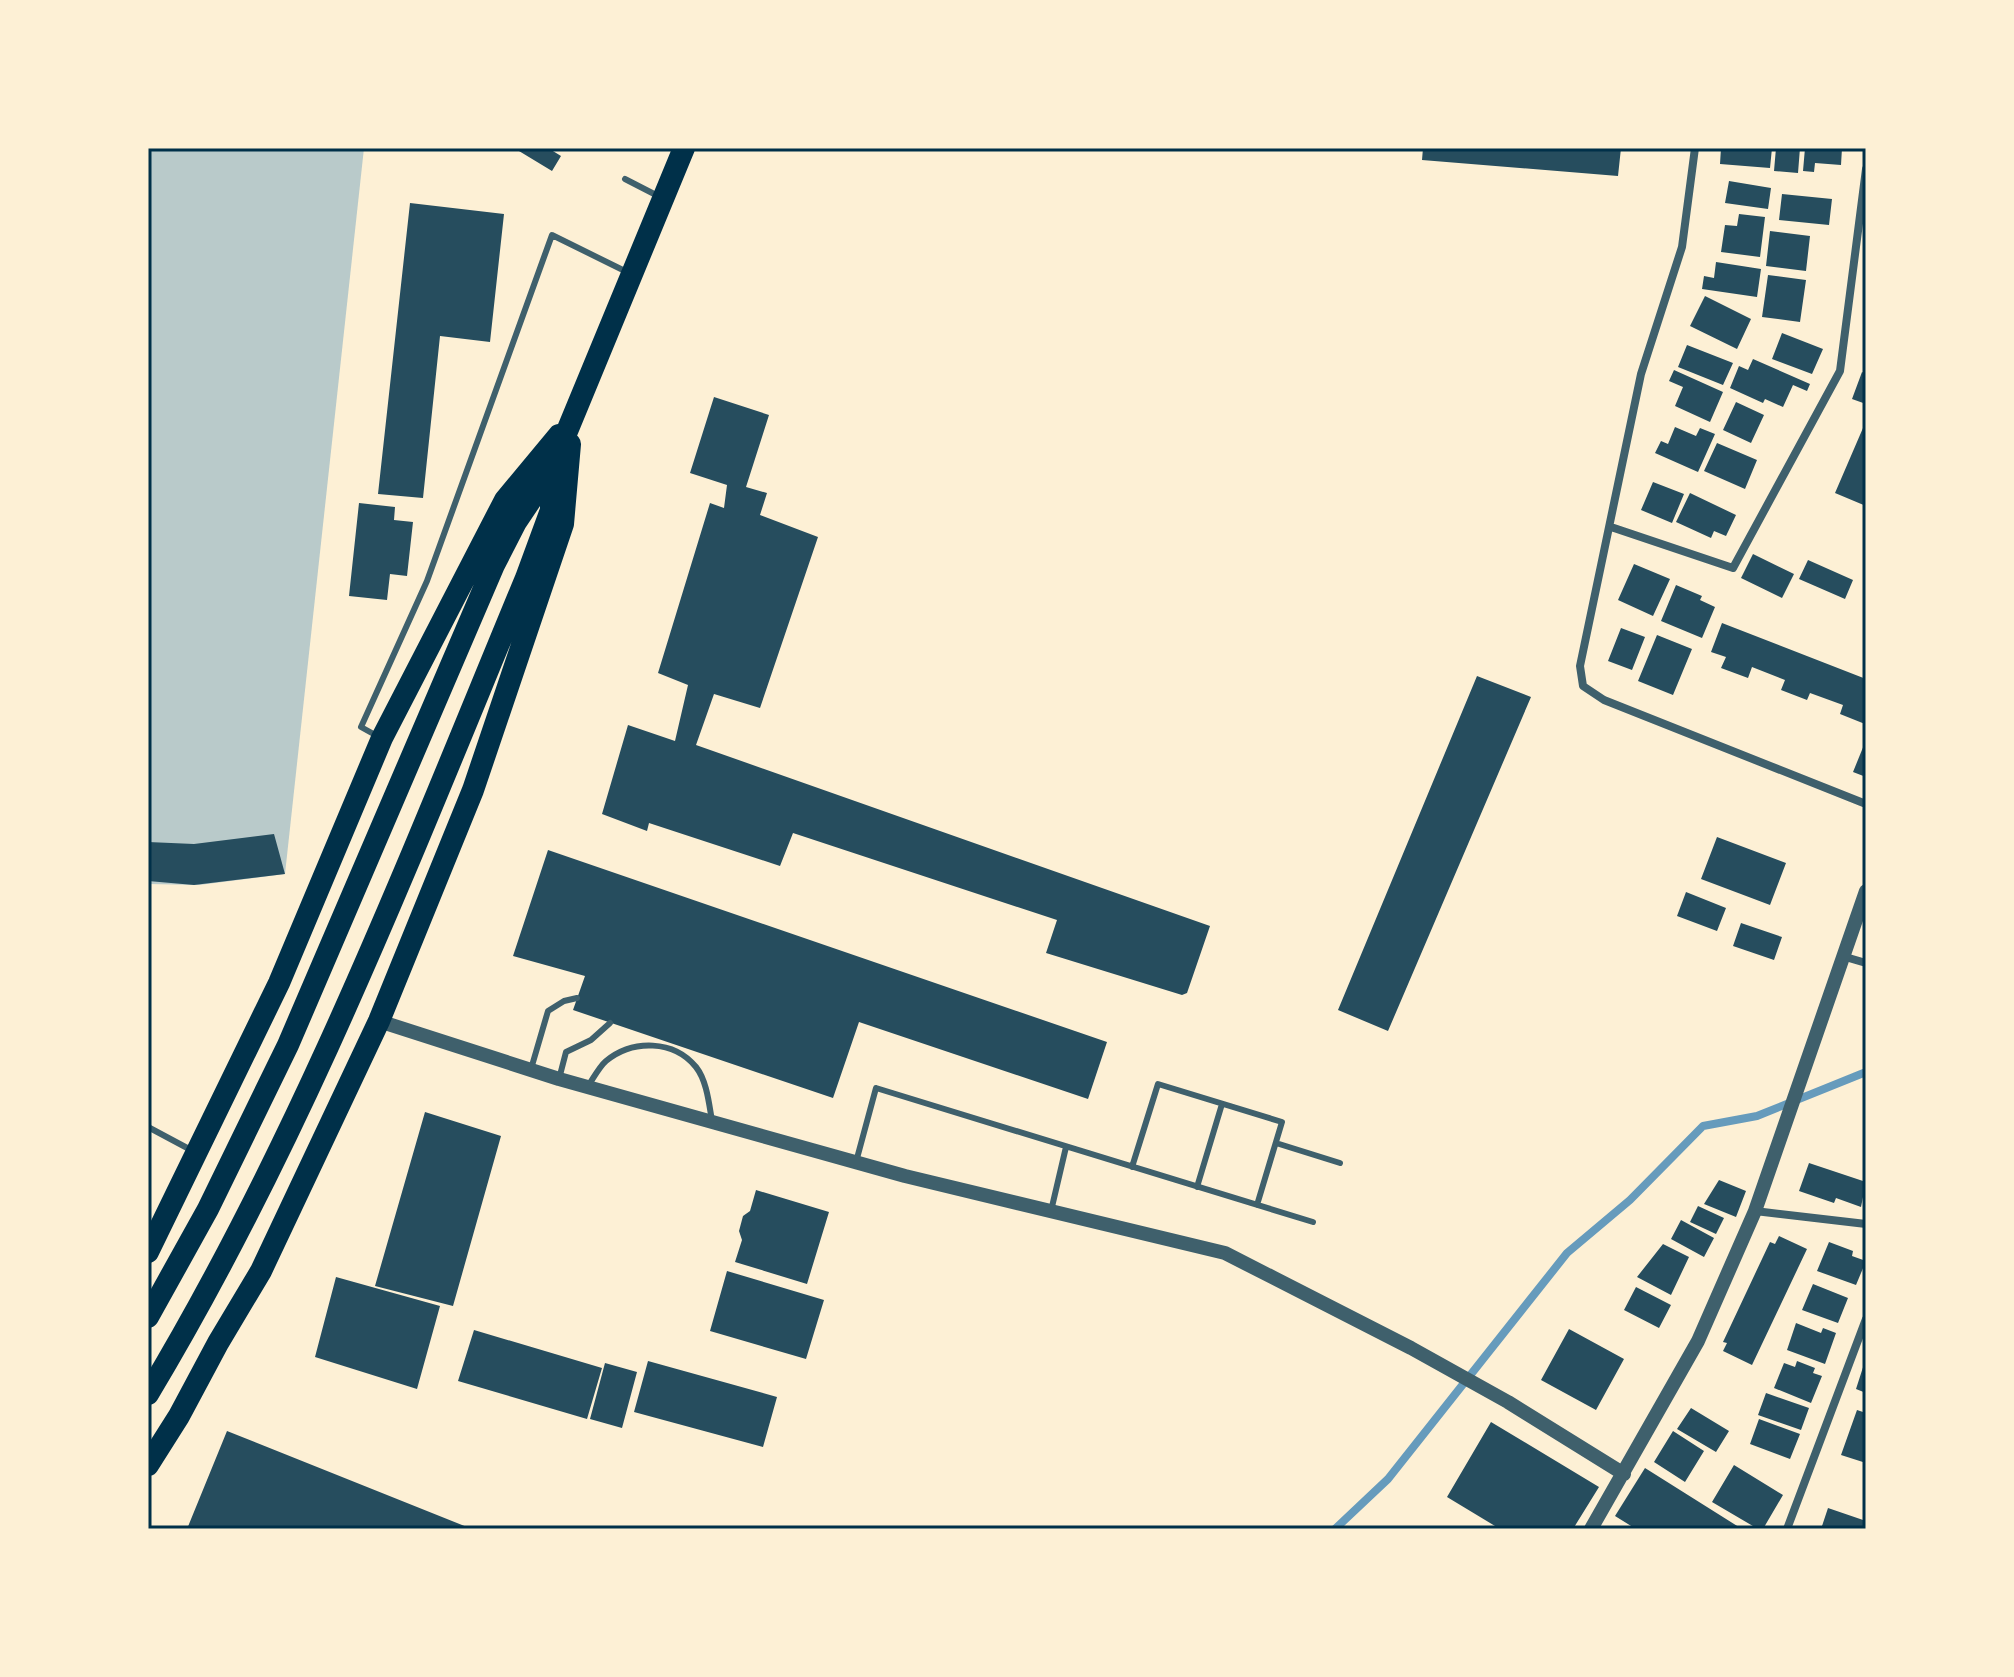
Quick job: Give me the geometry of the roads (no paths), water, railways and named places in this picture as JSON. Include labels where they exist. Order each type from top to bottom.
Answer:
[{"type":"highway","points":[[148,1317],[208,1209],[288,1045],[494,565],[516,522],[551,470],[684,148]]},
{"type":"highway","points":[[148,1252],[279,983],[382,738],[505,500],[572,419]]},
{"type":"highway","points":[[148,1465],[261,1271],[379,1021],[473,790],[563,524],[572,419]]},
{"type":"highway","points":[[148,1394],[230,1250],[281,1149],[358,982],[526,578],[551,510],[551,470]]},
{"type":"street","points":[[1695,148],[1682,247],[1641,374],[1580,666],[1583,686],[1604,700],[1866,804]]},
{"type":"street","points":[[1611,527],[1733,568],[1840,371],[1866,169]]},
{"type":"street","points":[[1591,1529],[1698,1341],[1755,1211],[1866,891]]},
{"type":"street","points":[[1842,956],[1866,963]]},
{"type":"street","points":[[379,1021],[559,1079],[856,1162],[1225,1253],[1411,1348],[1508,1402],[1624,1474]]},
{"type":"street","points":[[1755,1211],[1866,1224]]},
{"type":"street","points":[[1787,1529],[1866,1319]]},
{"type":"lane","points":[[625,179],[664,199]]},
{"type":"lane","points":[[382,738],[361,727],[427,581],[552,235],[633,275]]},
{"type":"lane","points":[[531,1069],[548,1011],[564,1001],[577,998]]},
{"type":"lane","points":[[559,1079],[566,1052],[591,1040],[610,1023]]},
{"type":"lane","points":[[588,1086],[605,1061],[626,1051],[654,1044],[676,1051],[697,1068],[706,1087],[712,1121]]},
{"type":"lane","points":[[1132,1167],[1158,1084],[1282,1122],[1257,1205]]},
{"type":"lane","points":[[856,1162],[876,1088],[1313,1222]]},
{"type":"lane","points":[[1197,1187],[1222,1104]]},
{"type":"lane","points":[[148,1127],[198,1154]]},
{"type":"lane","points":[[1276,1143],[1340,1163]]},
{"type":"lane","points":[[1051,1211],[1066,1147]]},
{"type":"waterway","points":[[1335,1529],[1388,1479],[1567,1253],[1630,1200],[1703,1126],[1757,1116],[1866,1072]]}]
